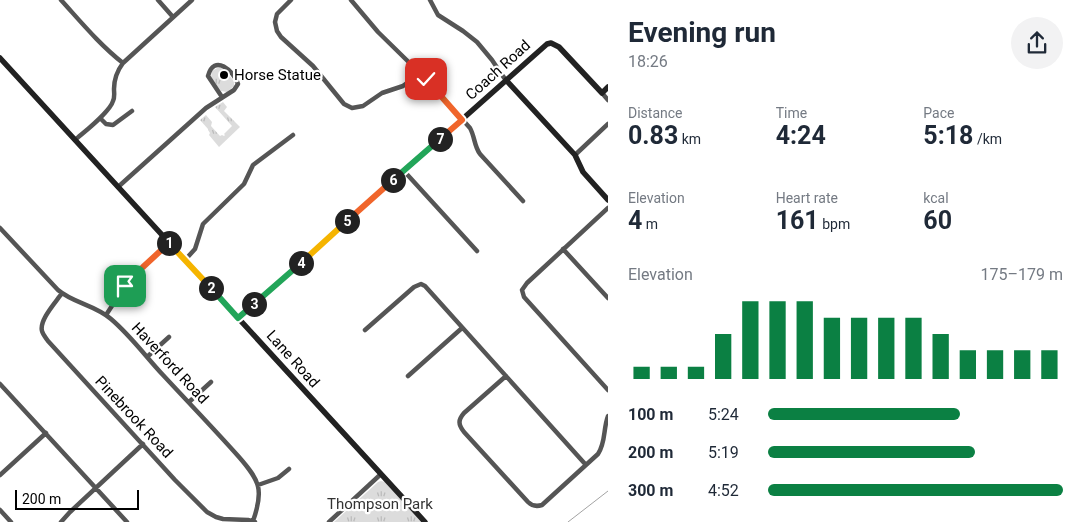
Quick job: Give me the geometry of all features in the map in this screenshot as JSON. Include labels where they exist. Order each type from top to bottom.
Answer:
[{"type":"street","points":[[61,0],[96,39],[123,63]]},
{"type":"street","points":[[158,0],[173,17]]},
{"type":"street","points":[[75,140],[100,118],[112,104],[117,73],[123,63],[192,0]]},
{"type":"street","points":[[291,0],[277,14],[275,22],[277,31],[281,37],[313,66],[344,104],[352,108],[360,107],[382,93],[403,86],[420,74]]},
{"type":"street","points":[[351,0],[378,32],[462,120],[473,133],[476,147],[480,154],[523,201]]},
{"type":"street","points":[[430,0],[438,15],[463,30],[477,42],[506,80],[575,155],[583,172],[608,200]]},
{"type":"street","name":"Coach Road","points":[[238,318],[543,46],[552,43],[559,47],[602,93]]},
{"type":"street","name":"Lane Road","points":[[0,58],[425,522]]},
{"type":"street","points":[[118,187],[206,108],[234,90],[238,84],[236,78],[225,66],[219,64],[211,70],[208,76],[222,97]]},
{"type":"street","points":[[608,87],[602,93],[608,100]]},
{"type":"street","points":[[100,118],[106,124],[113,125],[132,111]]},
{"type":"street","points":[[575,155],[608,124]]},
{"type":"street","points":[[185,260],[195,250],[202,224],[244,184],[253,165],[294,135]]},
{"type":"street","points":[[404,171],[477,251]]},
{"type":"street","points":[[608,208],[527,283],[522,290],[524,298],[608,390]]},
{"type":"street","name":"Haverford Road","points":[[0,228],[51,284],[62,293],[106,315],[119,326],[250,469],[258,485]]},
{"type":"street","points":[[106,315],[129,281],[169,242]]},
{"type":"street","points":[[563,249],[608,298]]},
{"type":"street","points":[[365,330],[414,287],[421,284],[425,286],[586,465]]},
{"type":"street","name":"Pinebrook Road","points":[[62,293],[43,322],[41,329],[44,336],[207,512],[216,517],[254,522]]},
{"type":"street","points":[[408,376],[462,328]]},
{"type":"street","points":[[147,357],[169,337]]},
{"type":"street","points":[[506,376],[464,413],[459,422],[464,432],[532,506],[538,507],[545,503],[598,454],[602,448],[604,428],[608,416]]},
{"type":"street","points":[[189,402],[211,382]]},
{"type":"street","points":[[0,384],[127,522]]},
{"type":"street","points":[[0,475],[46,433]]},
{"type":"street","points":[[61,522],[143,444]]},
{"type":"street","points":[[254,522],[259,504],[258,485],[278,478],[289,469]]},
{"type":"street","points":[[329,522],[381,474]]},
{"type":"street","points":[[0,510],[11,522]]},
{"type":"green space","points":[[219,67],[223,68],[234,81],[234,86],[227,92],[221,91],[211,77],[212,71]]},
{"type":"green space","points":[[223,102],[227,107],[224,111],[240,127],[219,147],[200,120],[206,115],[212,122],[211,126],[220,136],[224,136],[232,126],[215,107]]},
{"type":"green space","name":"Thompson Park","points":[[378,482],[385,482],[422,522],[334,522]]},
{"type":"waterway","points":[[568,522],[608,491]]},
{"type":"place","name":"Horse Statue","points":[[224,75]]},
{"type":"route","points":[[125,286],[169,242],[238,318],[462,120],[426,79]]}]
